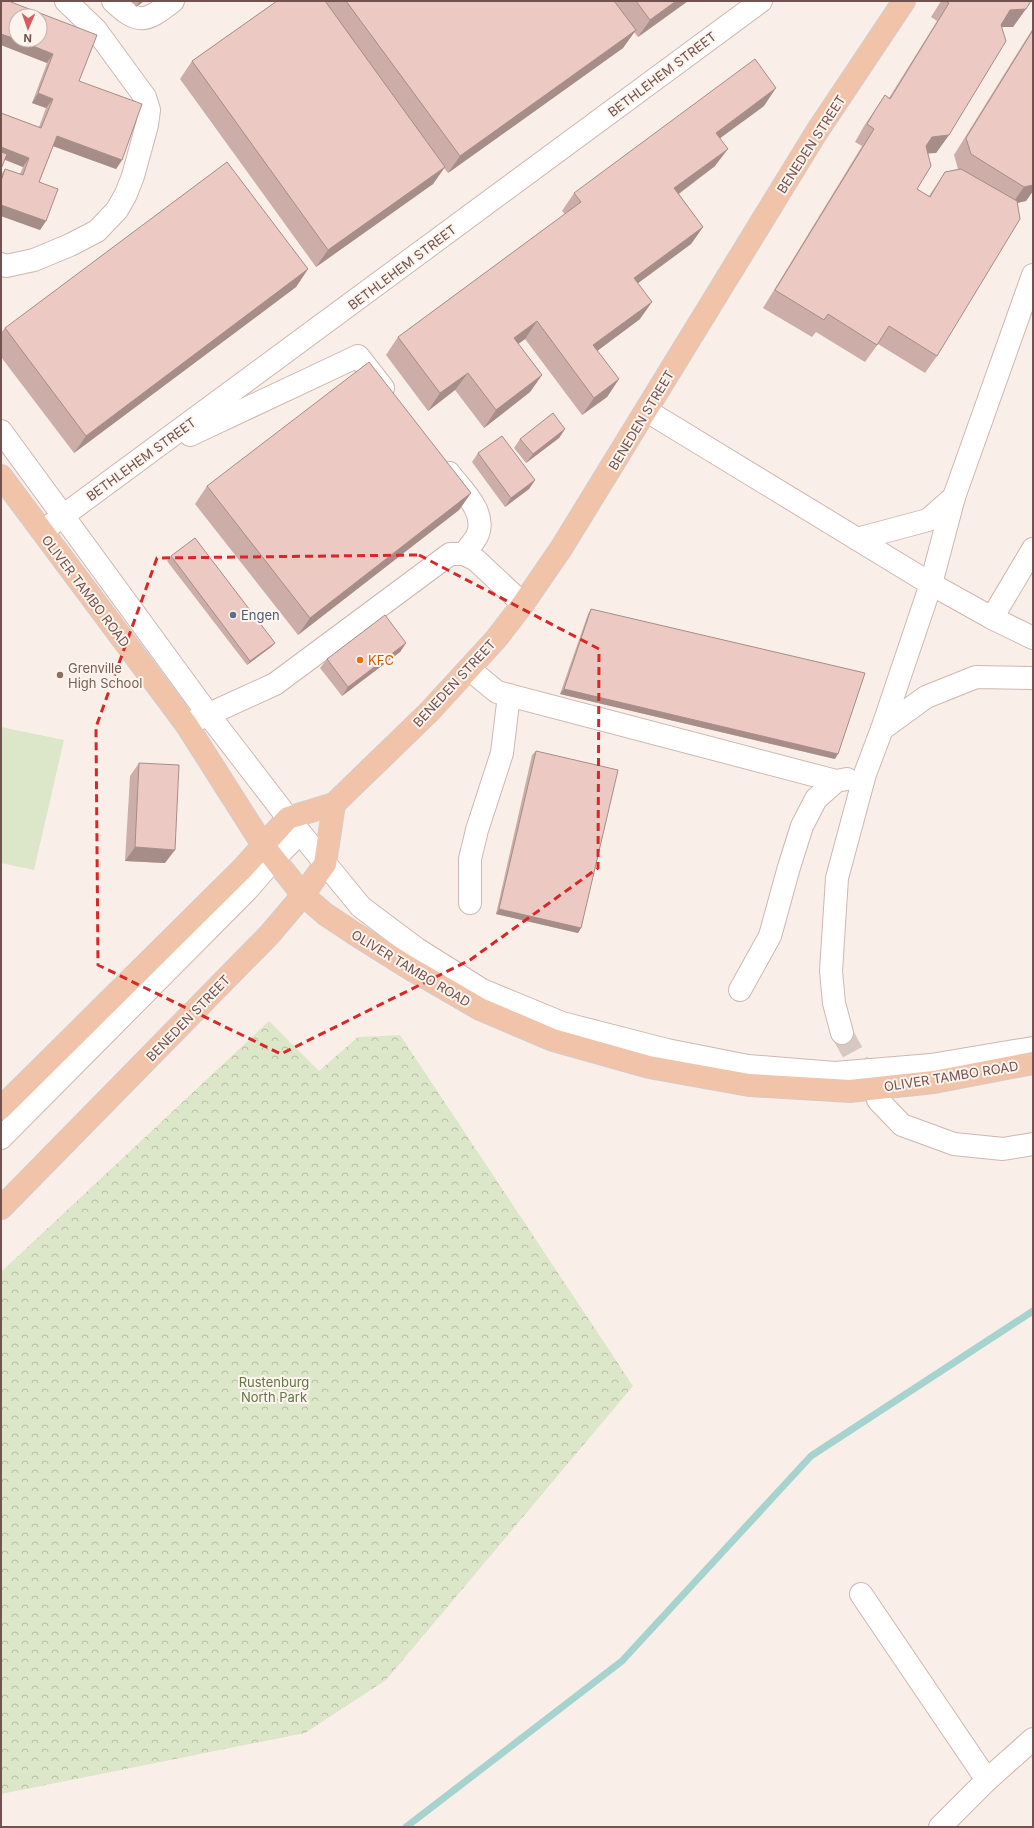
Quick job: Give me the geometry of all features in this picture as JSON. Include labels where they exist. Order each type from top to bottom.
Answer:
[{"type":"main road","name":"BENEDEN STREET","points":[[294,826],[334,804],[429,712],[496,639],[523,604],[562,547],[647,410],[690,336],[816,133],[904,1]]},
{"type":"main road","name":"OLIVER TAMBO ROAD","points":[[1,476],[186,724],[268,852],[303,895],[325,914],[352,932],[406,966],[480,1009],[553,1040],[649,1067],[749,1085],[850,1091],[934,1082],[1033,1063]]},
{"type":"main road","name":"BENEDEN STREET","points":[[1,1208],[269,934],[303,895],[325,864],[334,804]]},
{"type":"main road","points":[[1,1108],[243,868],[268,852]]},
{"type":"street","points":[[1,264],[6,266],[34,260],[97,231],[118,210],[126,194],[133,176],[147,125],[149,110],[145,97],[96,30],[66,1]]},
{"type":"street","points":[[113,1],[133,17],[144,19],[153,15],[173,1]]},
{"type":"street","name":"BETHLEHEM STREET","points":[[42,532],[761,1]]},
{"type":"street","points":[[842,1033],[834,1003],[831,971],[837,878],[865,774],[882,729],[931,584],[954,497],[1033,275]]},
{"type":"street","points":[[146,456],[358,356],[397,406]]},
{"type":"street","points":[[647,410],[931,584],[992,618],[1033,638]]},
{"type":"street","points":[[1,431],[208,714],[294,826],[361,906],[416,949],[482,990],[562,1023],[667,1050],[748,1066],[835,1074],[931,1065],[1033,1048]]},
{"type":"street","points":[[436,457],[477,511],[480,523],[477,535],[464,554]]},
{"type":"street","points":[[857,539],[928,520],[954,497]]},
{"type":"street","points":[[992,618],[1033,550]]},
{"type":"street","points":[[186,724],[274,684],[450,554],[464,554],[476,560],[523,604]]},
{"type":"street","points":[[469,669],[497,692],[836,781],[865,774]]},
{"type":"street","points":[[882,729],[926,697],[976,677],[1033,678]]},
{"type":"street","points":[[470,903],[470,859],[477,830],[502,753],[509,695]]},
{"type":"street","points":[[740,990],[770,936],[802,826],[816,799],[836,781]]},
{"type":"street","points":[[1,1138],[248,889],[268,852],[294,826]]},
{"type":"street","points":[[878,1100],[902,1125],[954,1144],[1003,1149],[1033,1144]]},
{"type":"street","points":[[861,1594],[986,1780]]},
{"type":"street","points":[[940,1827],[986,1780],[1033,1738]]},
{"type":"highlighted area","points":[[419,555],[599,649],[598,868],[470,960],[281,1054],[98,965],[96,727],[157,558]]},
{"type":"green space","points":[[1,727],[64,740],[34,870],[1,863]]},
{"type":"green space","name":"Rustenburg North Park","points":[[269,1021],[319,1071],[358,1037],[400,1035],[633,1386],[386,1680],[305,1733],[1,1794],[1,1272]]},
{"type":"building","points":[[1,1],[11,1],[27,8],[8,8],[8,36],[1,34]]},
{"type":"building","points":[[277,1],[325,1],[445,167],[328,250],[192,61]]},
{"type":"building","points":[[346,1],[614,1],[636,30],[460,156]]},
{"type":"building","points":[[636,1],[676,1],[650,20]]},
{"type":"building","points":[[945,1],[1031,1],[1026,9],[1010,10],[1001,25],[1006,41],[949,135],[932,137],[926,146],[931,166],[917,189],[930,197],[945,172],[961,169],[1017,201],[1020,219],[937,356],[889,326],[877,345],[828,314],[824,320],[775,290],[874,129],[867,124],[885,95],[890,99],[949,3]]},
{"type":"building","points":[[48,16],[97,35],[79,81],[142,104],[122,160],[57,136],[39,182],[58,189],[46,221],[1,205],[1,181],[5,169],[23,175],[29,158],[1,147],[1,113],[41,128],[53,99],[38,93],[53,54],[38,48],[48,48]]},
{"type":"building","points":[[1033,30],[1033,185],[1024,187],[971,154],[966,138]]},
{"type":"building","points":[[755,59],[776,88],[716,133],[728,149],[674,188],[703,227],[634,278],[652,302],[593,345],[619,379],[594,398],[537,321],[514,338],[542,375],[496,410],[468,373],[440,393],[398,337],[581,202],[574,193]]},
{"type":"building","points":[[1,152],[7,154],[1,169]]},
{"type":"building","points":[[227,162],[308,269],[86,436],[5,328]]},
{"type":"building","points":[[369,362],[471,493],[310,618],[207,486]]},
{"type":"building","points":[[553,413],[565,429],[533,454],[520,439]]},
{"type":"building","points":[[502,436],[535,480],[511,498],[478,453]]},
{"type":"building","points":[[195,538],[275,643],[250,661],[171,556]]},
{"type":"building","points":[[591,609],[865,673],[838,754],[564,689]]},
{"type":"building","name":"KFC","points":[[385,615],[406,643],[348,687],[327,659]]},
{"type":"building","points":[[536,751],[618,770],[581,928],[499,909]]},
{"type":"building","points":[[139,763],[179,765],[175,850],[135,847]]},
{"type":"waterway","points":[[406,1827],[622,1661],[811,1456],[1033,1311]]},
{"type":"tunnel","points":[[842,1033],[871,1086]]},
{"type":"place","name":"Engen","points":[[233,615]]},
{"type":"place","name":"KFC","points":[[360,660]]},
{"type":"place","name":"Grenville High School","points":[[60,675]]}]
